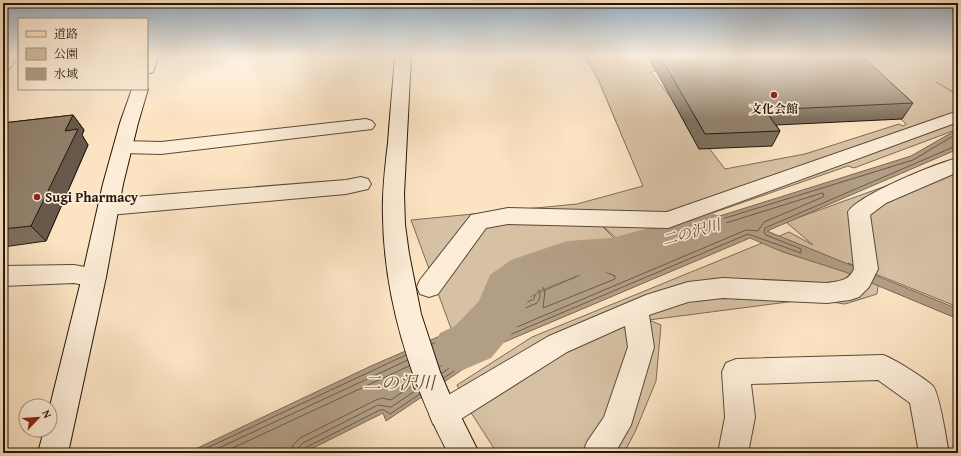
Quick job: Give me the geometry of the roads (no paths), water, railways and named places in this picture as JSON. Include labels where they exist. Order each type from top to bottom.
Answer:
[{"type":"street","points":[[401,77],[394,177],[394,225],[402,286],[412,329],[442,410],[464,453]]},
{"type":"street","points":[[55,443],[114,184],[129,123],[140,90]]},
{"type":"street","points":[[429,287],[479,221],[508,216],[668,220],[958,116]]},
{"type":"street","points":[[123,147],[161,148],[366,125]]},
{"type":"street","points":[[442,410],[558,344],[636,309],[688,292],[723,288],[827,293],[850,290],[861,280],[866,269],[859,212],[879,198],[958,164]]},
{"type":"street","points":[[109,207],[346,187],[361,184]]},
{"type":"street","points":[[3,276],[74,274],[94,277]]},
{"type":"street","points":[[598,453],[616,425],[641,347],[636,309]]},
{"type":"street","points":[[733,453],[740,417],[736,372],[883,367],[923,396],[934,453]]},
{"type":"water","points":[[958,129],[958,149],[767,231],[958,309],[958,319],[845,272],[783,252],[750,238],[502,343],[386,421],[383,413],[303,453],[187,453],[371,366],[580,275],[460,323],[510,271],[649,237],[604,265],[707,220],[911,156]]},
{"type":"waterway","name":"二の沢川","points":[[458,349],[473,342],[500,312],[507,289],[527,273],[567,259],[612,255],[708,228]]},
{"type":"place","name":"文化会館","points":[[774,95]]},
{"type":"place","name":"Sugi Pharmacy","points":[[37,197]]}]
